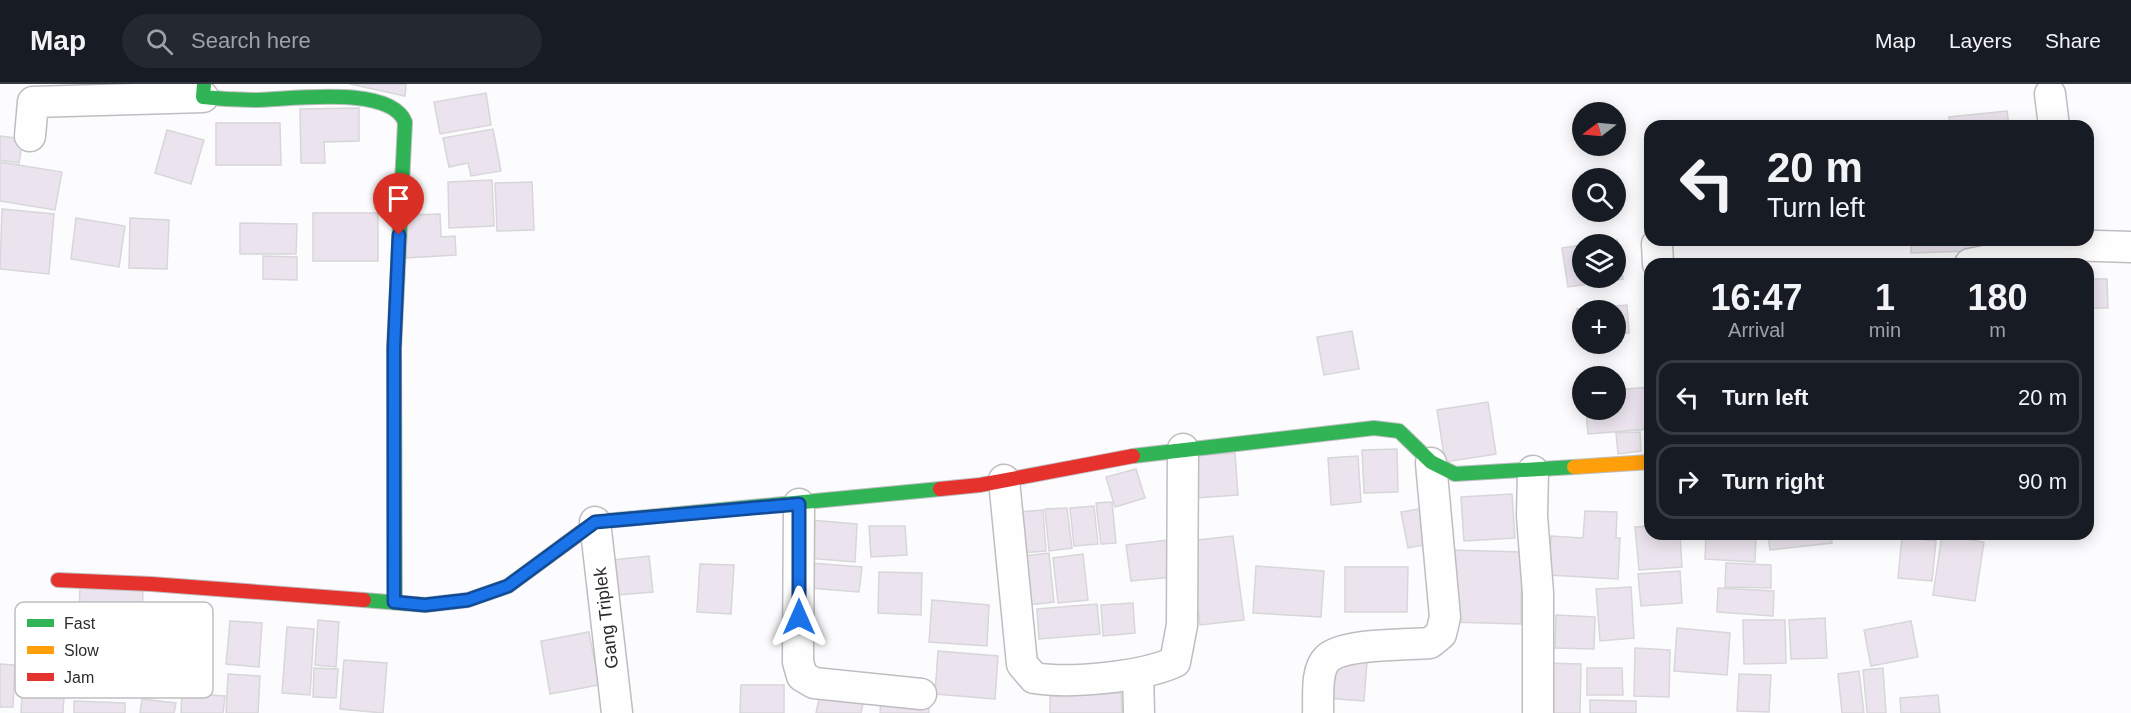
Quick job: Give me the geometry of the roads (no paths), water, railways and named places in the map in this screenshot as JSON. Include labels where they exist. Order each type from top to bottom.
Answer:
[{"type":"street","points":[[30,136],[34,93],[203,91],[254,100],[343,90],[391,105],[402,114],[405,122],[394,348],[394,602]]},
{"type":"street","points":[[2050,94],[2053,120]]},
{"type":"street","points":[[2094,244],[2131,247]]},
{"type":"street","points":[[1996,258],[2048,246]]},
{"type":"street","points":[[58,580],[425,605],[468,600],[508,586],[595,522],[799,504],[1004,480],[1113,458],[1386,428],[1399,430],[1431,463],[1442,471],[1455,474],[1644,462]]},
{"type":"street","points":[[1004,480],[1022,664],[1034,678],[1051,681],[1154,671],[1175,662],[1182,625],[1183,449]]},
{"type":"street","points":[[1318,713],[1320,673],[1326,659],[1342,650],[1431,643],[1441,634],[1445,616],[1431,463]]},
{"type":"street","points":[[1533,471],[1532,516],[1538,593],[1538,713]]},
{"type":"street","points":[[799,504],[798,662],[802,676],[814,683],[921,694]]},
{"type":"street","name":"Gang Triplek","points":[[595,522],[618,713]]},
{"type":"street","points":[[1138,673],[1139,713]]}]
